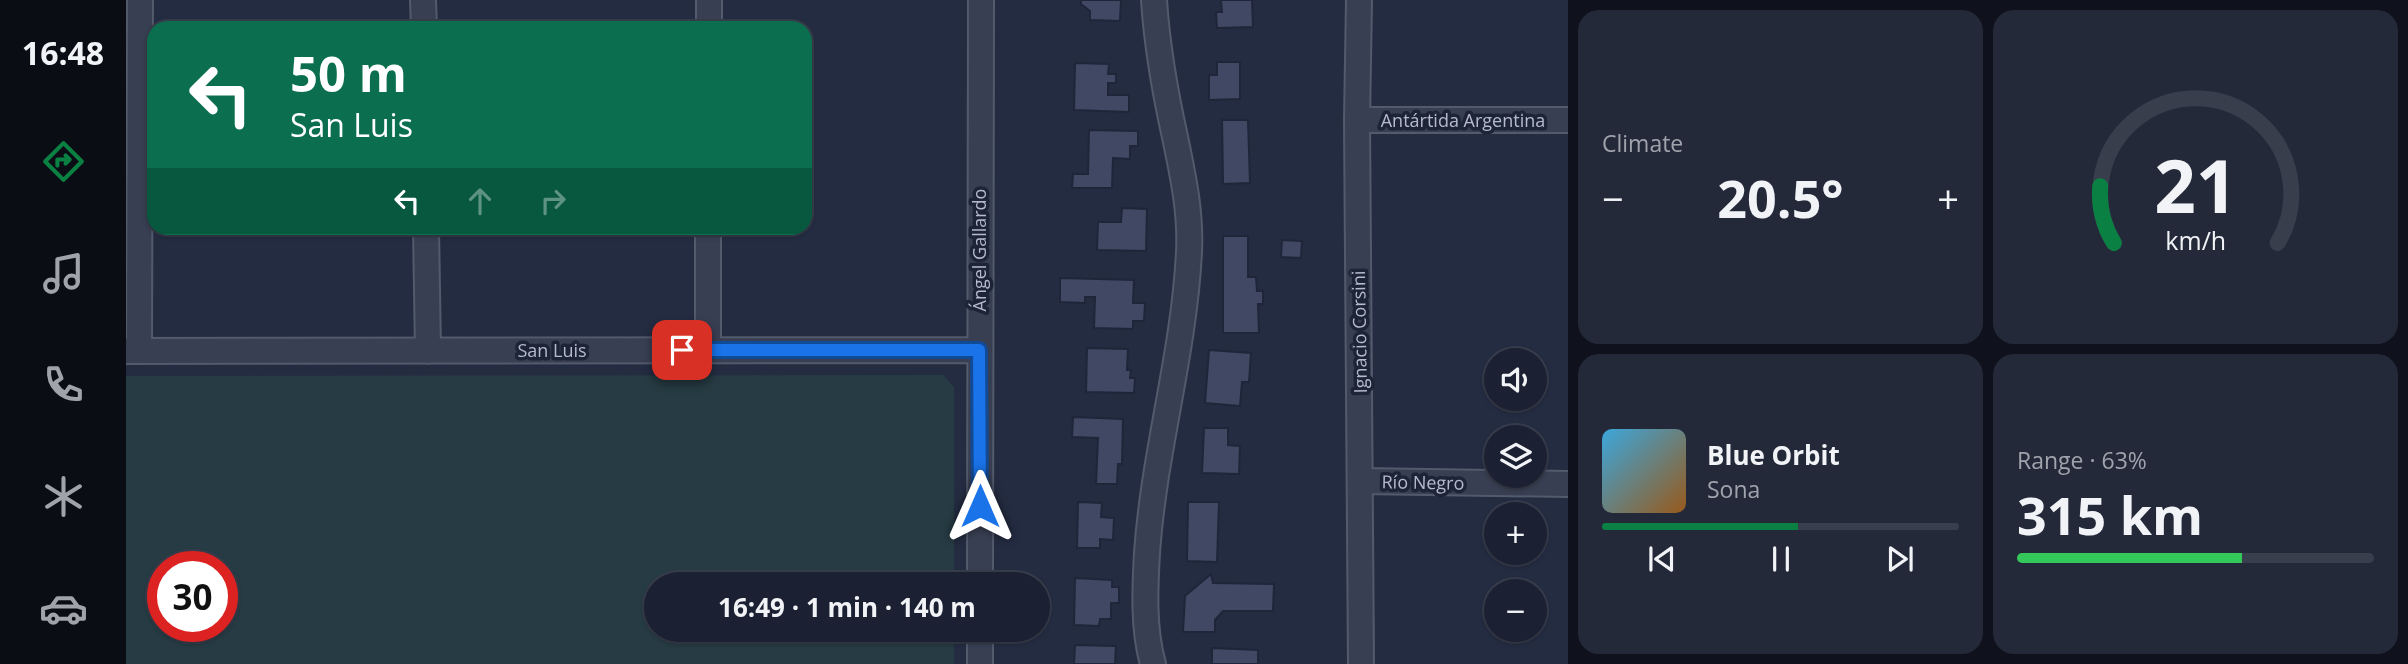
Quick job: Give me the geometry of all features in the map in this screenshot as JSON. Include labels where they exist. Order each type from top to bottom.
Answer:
[{"type":"street","points":[[133,351],[141,0]]},
{"type":"street","points":[[424,0],[424,21]]},
{"type":"street","points":[[709,0],[709,21]]},
{"type":"street","name":"Ángel Gallardo","points":[[980,572],[981,0]]},
{"type":"street","points":[[1153,664],[1147,621],[1149,528],[1158,458],[1181,338],[1190,209],[1167,96],[1154,0]]},
{"type":"street","name":"Ignacio Corsini","points":[[1359,0],[1357,120],[1361,664]]},
{"type":"street","name":"Antártida Argentina","points":[[1357,120],[1568,120]]},
{"type":"street","points":[[426,235],[428,351]]},
{"type":"street","points":[[708,235],[708,350]]},
{"type":"street","name":"San Luis","points":[[133,351],[979,350]]},
{"type":"street","name":"Río Negro","points":[[1361,481],[1568,484]]},
{"type":"street","points":[[980,642],[980,664]]},
{"type":"shaded area","points":[[943,375],[954,387],[954,572],[644,572],[644,642],[954,642],[954,664],[126,664],[126,376]]},
{"type":"building","points":[[1081,0],[1121,0],[1120,21],[1090,20],[1090,11],[1081,4]]},
{"type":"building","points":[[1221,0],[1252,0],[1253,27],[1217,28],[1216,12],[1222,12]]},
{"type":"building","points":[[1217,62],[1240,62],[1240,99],[1209,100],[1209,75],[1217,75]]},
{"type":"building","points":[[1075,63],[1109,64],[1108,74],[1116,74],[1116,83],[1108,83],[1108,95],[1129,95],[1129,112],[1074,110]]},
{"type":"building","points":[[1222,120],[1248,120],[1250,183],[1223,184]]},
{"type":"building","points":[[1089,130],[1138,131],[1138,146],[1130,146],[1130,159],[1113,158],[1112,188],[1072,188],[1073,174],[1088,174]]},
{"type":"building","points":[[1122,208],[1147,209],[1146,251],[1097,250],[1098,222],[1121,222]]},
{"type":"building","points":[[1223,236],[1248,236],[1248,277],[1256,277],[1257,291],[1263,291],[1263,304],[1258,304],[1259,333],[1223,333]]},
{"type":"building","points":[[1282,240],[1302,241],[1301,258],[1281,257]]},
{"type":"building","points":[[1060,278],[1134,280],[1133,303],[1145,303],[1144,321],[1133,321],[1133,329],[1094,328],[1095,297],[1085,297],[1085,303],[1060,302]]},
{"type":"building","points":[[1087,348],[1128,349],[1127,370],[1131,370],[1130,378],[1135,378],[1134,393],[1086,392]]},
{"type":"building","points":[[1209,350],[1251,353],[1249,382],[1242,382],[1240,406],[1205,403]]},
{"type":"building","points":[[1073,417],[1123,419],[1122,464],[1118,464],[1117,484],[1096,484],[1098,438],[1072,437]]},
{"type":"building","points":[[1204,428],[1228,428],[1228,445],[1240,446],[1239,474],[1202,473]]},
{"type":"building","points":[[1078,502],[1102,503],[1101,517],[1114,518],[1113,540],[1100,539],[1100,548],[1077,548]]},
{"type":"building","points":[[1188,502],[1219,502],[1217,562],[1187,561]]},
{"type":"building","points":[[1211,574],[1213,583],[1274,584],[1273,611],[1223,611],[1215,620],[1215,632],[1183,632],[1185,596]]},
{"type":"building","points":[[1075,578],[1112,580],[1112,587],[1119,587],[1119,603],[1111,603],[1111,619],[1100,619],[1099,626],[1074,625]]},
{"type":"building","points":[[1075,645],[1116,646],[1115,664],[1074,664]]},
{"type":"building","points":[[1212,648],[1258,650],[1258,664],[1212,664]]},
{"type":"route","points":[[682,350],[979,350],[980,506]]}]
